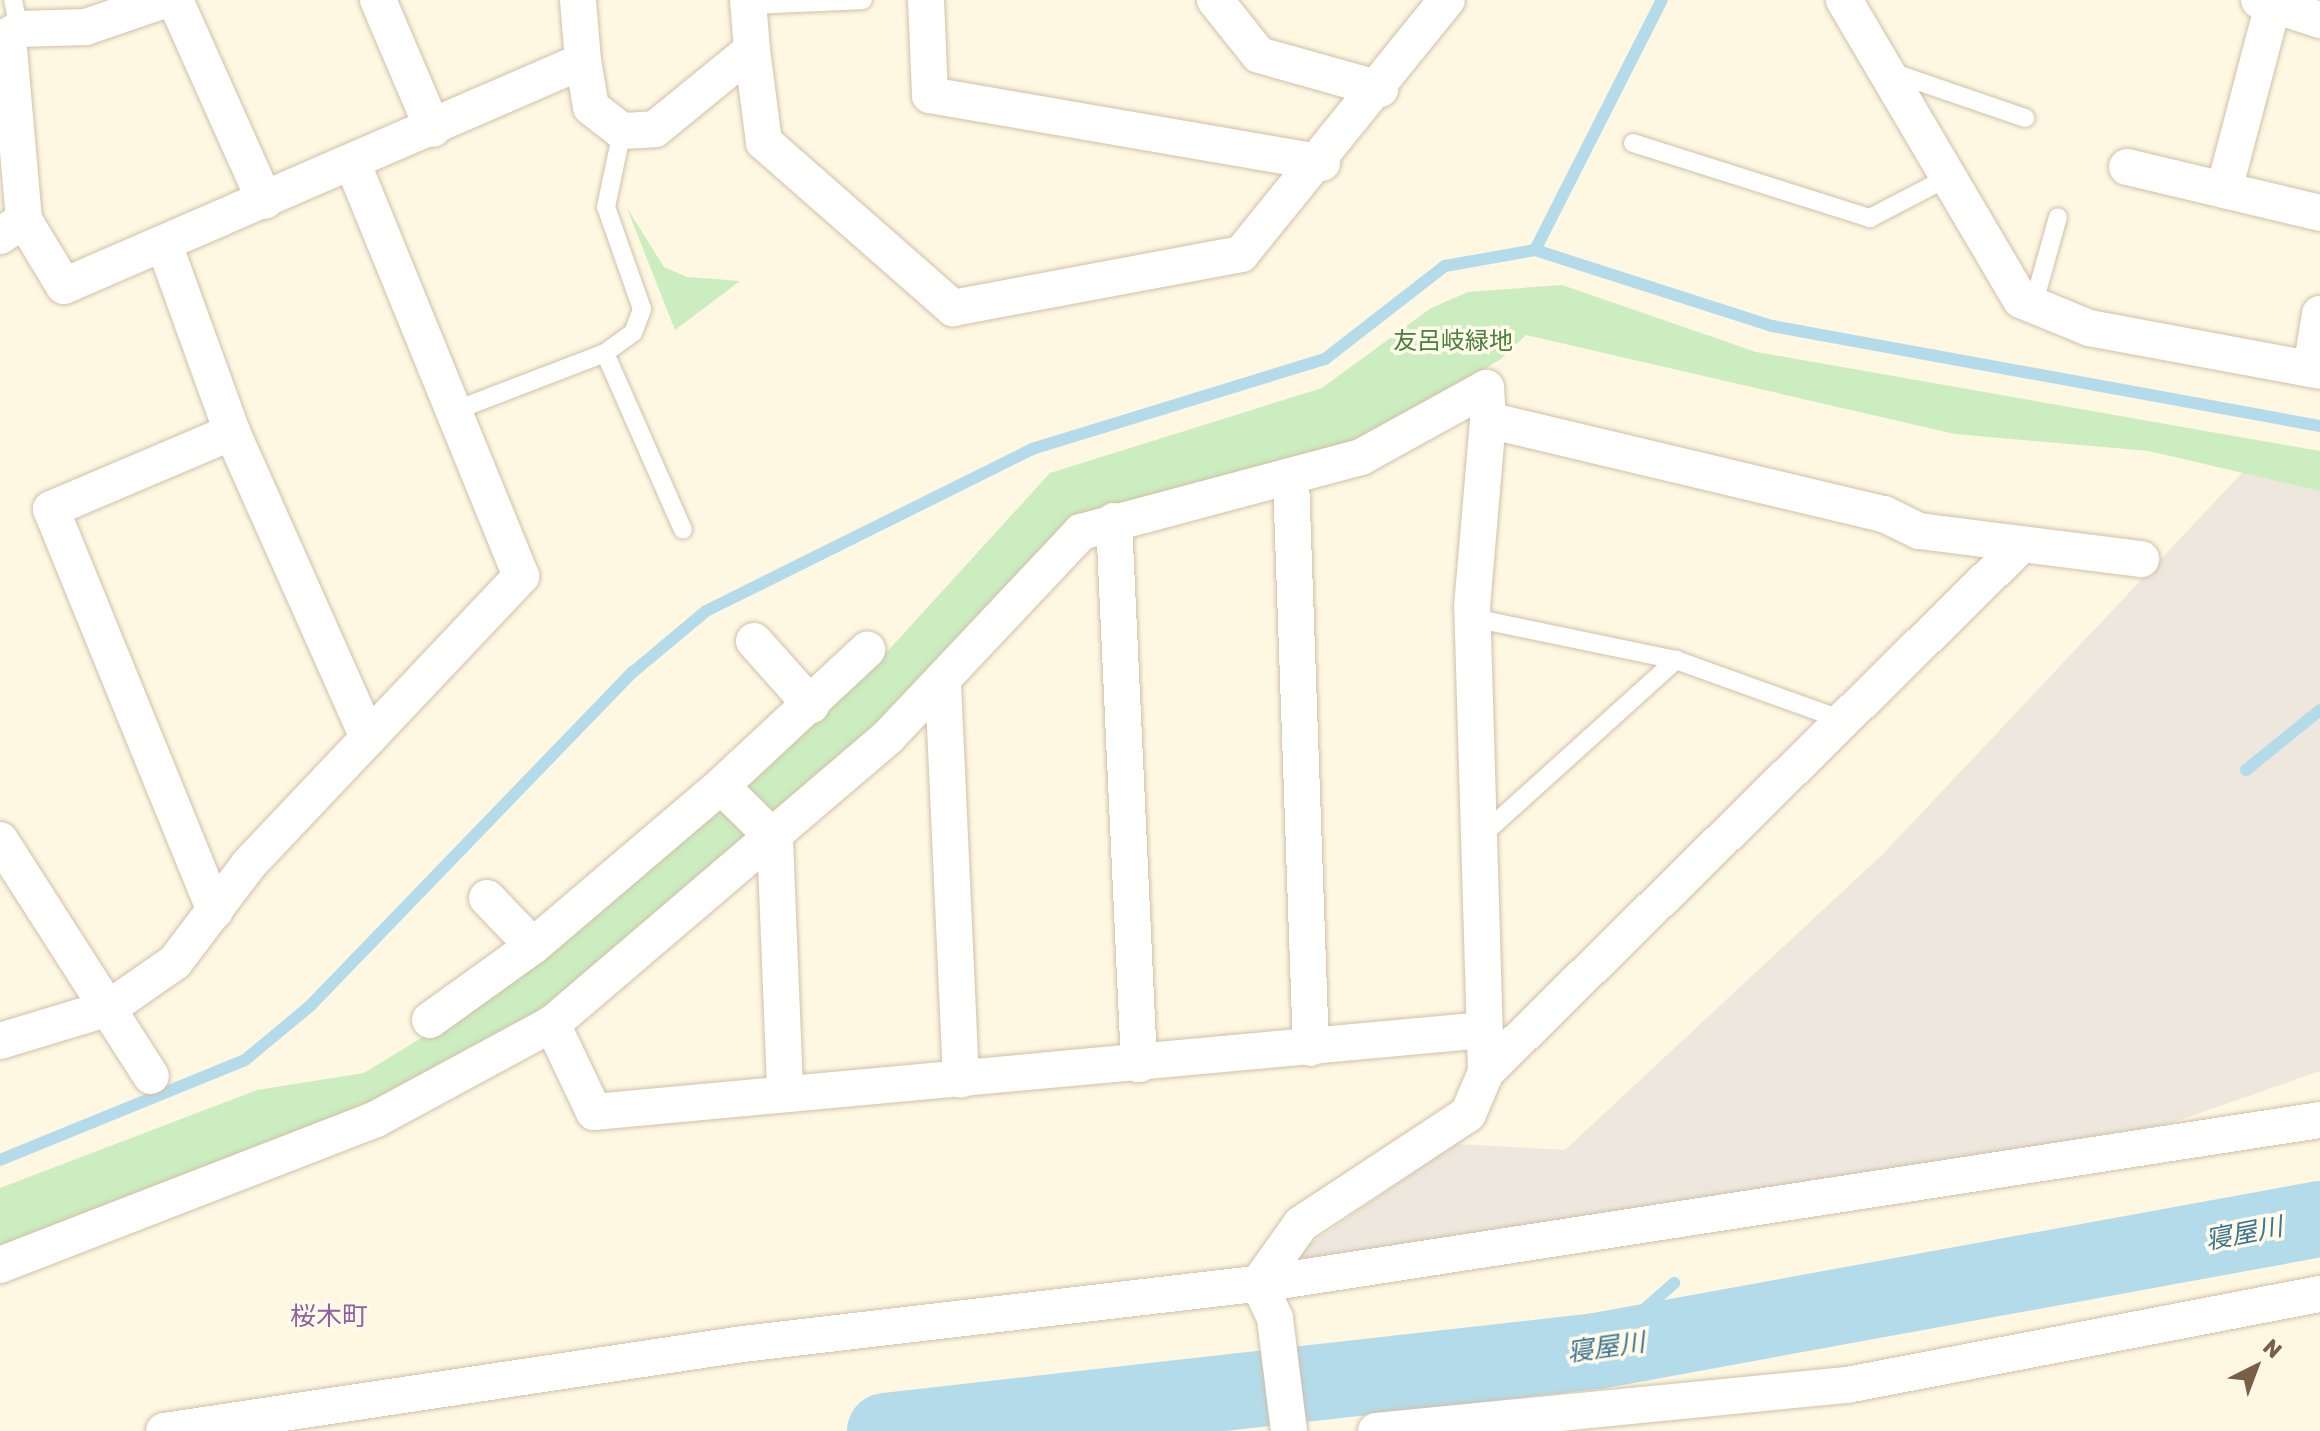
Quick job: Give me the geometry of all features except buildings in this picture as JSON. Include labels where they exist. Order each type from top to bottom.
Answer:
[{"type":"street","points":[[165,0],[86,27],[10,26],[12,228],[64,286],[353,164],[583,61]]},
{"type":"street","points":[[175,0],[265,201]]},
{"type":"street","points":[[378,0],[433,129]]},
{"type":"street","points":[[578,0],[591,107],[622,131],[655,129],[752,50]]},
{"type":"street","points":[[926,0],[930,95],[1322,163]]},
{"type":"street","points":[[1215,0],[1259,55],[1380,89]]},
{"type":"street","points":[[749,2],[764,142],[953,308],[1241,254],[1322,163],[1447,0]]},
{"type":"street","points":[[1844,0],[2021,300],[2089,328],[2315,370],[2320,314]]},
{"type":"street","points":[[2224,190],[2266,2],[2320,20]]},
{"type":"street","points":[[0,1041],[109,1008],[175,962],[215,911],[368,738],[521,576],[353,164]]},
{"type":"street","points":[[2127,167],[2320,213]]},
{"type":"street","points":[[164,244],[232,432],[368,738]]},
{"type":"street","points":[[0,1265],[376,1119],[552,1024],[775,839],[943,683],[1081,532],[1114,521],[1291,479],[1361,457],[1486,388],[1488,420],[1473,618],[1486,1072]]},
{"type":"street","points":[[1488,420],[1884,514],[1919,531],[2141,559]]},
{"type":"street","points":[[215,911],[51,509],[232,432]]},
{"type":"street","points":[[1291,479],[1311,1048]]},
{"type":"street","points":[[1114,521],[1139,1064]]},
{"type":"street","points":[[1259,1283],[1301,1224],[1468,1114],[1486,1072],[2020,546]]},
{"type":"street","points":[[754,641],[811,705]]},
{"type":"street","points":[[430,1020],[533,946],[721,786],[867,650]]},
{"type":"street","points":[[943,683],[961,1080]]},
{"type":"street","points":[[721,786],[775,839],[785,1090]]},
{"type":"street","points":[[0,840],[151,1076]]},
{"type":"street","points":[[487,898],[533,946]]},
{"type":"street","points":[[552,1024],[594,1112],[785,1090],[961,1080],[1484,1030]]},
{"type":"street","points":[[164,1431],[743,1344],[1259,1283],[2320,1120]]},
{"type":"street","points":[[1259,1283],[1275,1318],[1287,1422]]},
{"type":"street","points":[[1376,1431],[1847,1385],[2320,1294]]},
{"type":"lane","points":[[749,2],[863,0]]},
{"type":"lane","points":[[1883,69],[2025,118]]},
{"type":"lane","points":[[454,411],[605,353],[633,333],[642,309],[606,207],[622,131]]},
{"type":"lane","points":[[1633,143],[1870,218],[1947,178]]},
{"type":"lane","points":[[2033,306],[2058,217]]},
{"type":"lane","points":[[605,353],[683,530]]},
{"type":"lane","points":[[1473,618],[1676,660],[1843,720]]},
{"type":"lane","points":[[1479,838],[1676,660]]},
{"type":"shaded area","points":[[2257,457],[2320,468],[2320,1071],[2168,1124],[1299,1267],[1297,1253],[1455,1144],[1565,1150],[1884,853]]},
{"type":"green space","points":[[627,208],[664,267],[687,277],[740,281],[675,330]]},
{"type":"green space","name":"友呂岐緑地","points":[[1562,285],[1756,352],[2320,451],[2320,491],[2149,451],[1955,434],[1526,335],[1501,359],[1377,434],[1124,505],[883,728],[512,1038],[379,1111],[0,1257],[0,1188],[257,1090],[364,1073],[431,1032],[745,787],[886,653],[1050,473],[1322,388],[1431,308],[1468,292]]},
{"type":"waterway","points":[[1535,250],[1662,0]]},
{"type":"waterway","points":[[0,1160],[245,1060],[310,1006],[633,672],[706,611],[1032,449],[1325,359],[1445,266],[1535,250],[1772,326],[2320,426]]},
{"type":"waterway","points":[[2246,770],[2320,710]]},
{"type":"waterway","name":"寝屋川","points":[[885,1431],[1597,1351],[2320,1219]]},
{"type":"waterway","points":[[1597,1351],[1674,1283]]},
{"type":"district","name":"桜木町","points":[[329,1317]]}]
